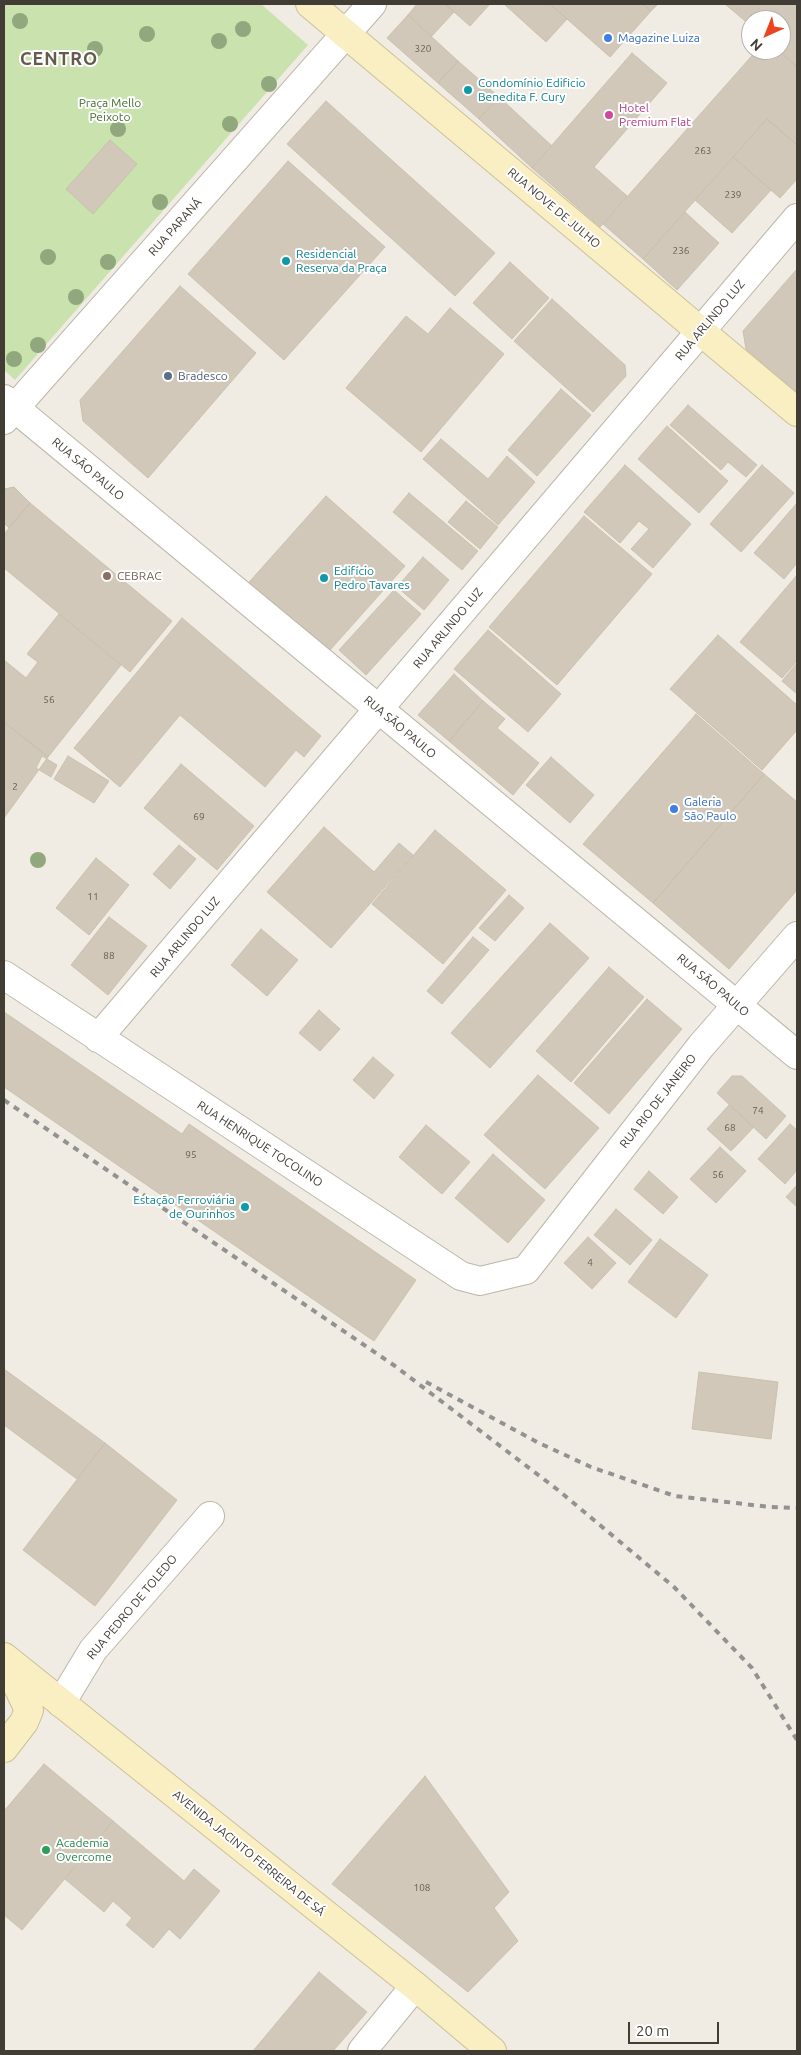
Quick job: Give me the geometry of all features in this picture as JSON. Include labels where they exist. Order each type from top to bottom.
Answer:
[{"type":"street","name":"RUA NOVE DE JULHO","points":[[310,4],[797,412]]},
{"type":"street","name":"RUA PARANÁ","points":[[7,409],[372,4]]},
{"type":"street","name":"RUA ARLINDO LUZ","points":[[98,1038],[797,218]]},
{"type":"street","name":"RUA SÃO PAULO","points":[[7,409],[378,709],[797,1055]]},
{"type":"street","name":"RUA RIO DE JANEIRO","points":[[526,1271],[701,1046],[797,936]]},
{"type":"street","name":"RUA HENRIQUE TOCOLINO","points":[[4,975],[461,1276],[480,1281],[526,1271]]},
{"type":"street","name":"RUA PEDRO DE TOLEDO","points":[[61,1703],[93,1650],[210,1516]]},
{"type":"street","name":"AVENIDA JACINTO FERREIRA DE SÁ","points":[[4,1658],[415,1986],[492,2051]]},
{"type":"street","points":[[4,1658],[29,1710],[24,1722],[4,1748]]},
{"type":"street","points":[[362,2051],[415,1986]]},
{"type":"green space","name":"Praça Mello Peixoto","points":[[4,4],[261,4],[308,45],[15,380],[4,370]]},
{"type":"building","points":[[417,4],[445,4],[454,12],[431,37],[408,15]]},
{"type":"building","points":[[445,4],[490,4],[470,26]]},
{"type":"building","points":[[504,4],[550,4],[567,19],[546,42]]},
{"type":"building","name":"Magazine Luiza","points":[[550,4],[643,4],[651,11],[610,57]]},
{"type":"building","points":[[643,4],[658,4],[651,11]]},
{"type":"building","points":[[725,4],[797,4],[797,67],[789,60],[791,60],[791,10],[741,10],[741,18]]},
{"type":"building","points":[[408,15],[458,61],[438,83],[387,38]]},
{"type":"building","name":"Hotel Premium Flat","points":[[632,53],[667,83],[594,167],[627,196],[600,227],[532,168]]},
{"type":"building","points":[[748,60],[789,60],[797,67],[797,145],[767,119],[643,259],[603,224]]},
{"type":"building","name":"Condomínio Edificio Benedita F. Cury","points":[[458,61],[499,97],[479,119],[438,83]]},
{"type":"building","points":[[499,97],[552,146],[532,168],[479,119]]},
{"type":"building","points":[[326,101],[495,253],[455,296],[287,144]]},
{"type":"building","points":[[767,119],[797,145],[797,179],[780,198],[733,157]]},
{"type":"building","points":[[110,140],[137,164],[93,214],[66,189]]},
{"type":"building","points":[[733,157],[771,190],[732,233],[695,200]]},
{"type":"building","name":"Residencial Reserva da Praça","points":[[288,161],[385,247],[284,360],[188,274]]},
{"type":"building","points":[[685,212],[719,243],[677,290],[643,259]]},
{"type":"building","points":[[510,262],[549,298],[512,339],[473,303]]},
{"type":"building","points":[[797,269],[797,393],[746,349],[743,331]]},
{"type":"building","name":"Bradesco","points":[[180,286],[256,353],[148,478],[83,421],[80,400]]},
{"type":"building","points":[[552,299],[625,365],[626,376],[593,412],[514,341]]},
{"type":"building","points":[[450,308],[504,354],[421,452],[346,388],[406,316],[428,334]]},
{"type":"building","points":[[561,389],[591,415],[537,476],[508,450]]},
{"type":"building","points":[[688,405],[757,465],[746,477],[728,462],[721,470],[670,425]]},
{"type":"building","points":[[667,426],[728,481],[699,513],[638,459]]},
{"type":"building","points":[[441,439],[488,479],[507,456],[535,482],[498,525],[423,459]]},
{"type":"building","points":[[625,465],[691,524],[653,568],[631,549],[649,529],[639,521],[620,543],[584,512]]},
{"type":"building","points":[[762,465],[794,493],[741,552],[710,524]]},
{"type":"building","points":[[14,487],[30,503],[9,528],[4,523],[4,489]]},
{"type":"building","points":[[409,493],[478,551],[462,570],[393,512]]},
{"type":"building","name":"Edifício Pedro Tavares","points":[[326,496],[405,566],[322,659],[243,589]]},
{"type":"building","points":[[466,501],[498,527],[480,549],[448,522]]},
{"type":"building","points":[[30,503],[172,621],[130,672],[4,568],[4,534]]},
{"type":"building","points":[[797,503],[797,563],[784,579],[754,553]]},
{"type":"building","points":[[584,516],[652,574],[557,685],[489,627]]},
{"type":"building","points":[[423,557],[449,580],[424,610],[397,587]]},
{"type":"building","points":[[797,575],[797,661],[782,678],[740,642]]},
{"type":"building","points":[[394,590],[421,614],[366,675],[339,650]]},
{"type":"building","points":[[59,614],[121,665],[48,757],[4,722],[4,660],[26,678],[38,662],[27,654]]},
{"type":"building","points":[[182,618],[321,736],[304,757],[296,750],[265,787],[180,715],[120,787],[74,748]]},
{"type":"building","points":[[488,630],[561,694],[528,732],[454,669]]},
{"type":"building","points":[[718,635],[797,705],[797,730],[762,770],[670,689]]},
{"type":"building","points":[[797,663],[797,694],[782,681]]},
{"type":"building","points":[[454,674],[483,701],[449,741],[418,715]]},
{"type":"building","points":[[483,701],[505,719],[497,728],[539,763],[513,795],[449,741]]},
{"type":"building","name":"Galeria São Paulo","points":[[696,714],[764,774],[653,903],[583,844]]},
{"type":"building","points":[[4,722],[48,757],[4,818]]},
{"type":"building","points":[[42,756],[57,765],[51,777],[36,768]]},
{"type":"building","points":[[68,756],[109,781],[94,803],[54,779]]},
{"type":"building","points":[[551,757],[594,795],[570,823],[526,785]]},
{"type":"building","points":[[181,764],[254,826],[217,870],[144,808]]},
{"type":"building","points":[[764,774],[797,802],[797,890],[729,969],[653,903]]},
{"type":"building","points":[[324,827],[374,872],[399,843],[413,855],[331,948],[267,892]]},
{"type":"building","points":[[435,830],[506,890],[443,964],[372,904]]},
{"type":"building","points":[[179,845],[196,859],[170,889],[153,874]]},
{"type":"building","points":[[96,858],[129,885],[89,935],[56,908]]},
{"type":"building","points":[[509,895],[524,908],[495,941],[479,928]]},
{"type":"building","points":[[109,917],[147,946],[108,995],[71,965]]},
{"type":"building","points":[[550,923],[589,958],[490,1068],[451,1033]]},
{"type":"building","points":[[261,929],[298,960],[267,996],[231,965]]},
{"type":"building","points":[[473,937],[489,950],[442,1004],[427,991]]},
{"type":"building","points":[[609,967],[644,997],[571,1082],[536,1051]]},
{"type":"building","points":[[647,999],[682,1029],[609,1114],[574,1083]]},
{"type":"building","points":[[319,1010],[340,1029],[320,1051],[299,1033]]},
{"type":"building","name":"Estação Ferroviária de Ourinhos","points":[[4,1012],[182,1134],[189,1124],[416,1280],[374,1341],[4,1087]]},
{"type":"building","points":[[373,1057],[394,1075],[374,1099],[353,1080]]},
{"type":"building","points":[[538,1075],[599,1128],[545,1189],[484,1135]]},
{"type":"building","points":[[732,1076],[742,1076],[786,1116],[766,1139],[717,1093]]},
{"type":"building","points":[[729,1105],[754,1127],[731,1151],[707,1129]]},
{"type":"building","points":[[790,1124],[797,1130],[797,1170],[785,1184],[758,1159]]},
{"type":"building","points":[[426,1125],[470,1162],[442,1194],[399,1157]]},
{"type":"building","points":[[720,1147],[746,1171],[716,1203],[690,1179]]},
{"type":"building","points":[[493,1154],[545,1200],[508,1243],[455,1198]]},
{"type":"building","points":[[649,1171],[678,1197],[663,1214],[634,1189]]},
{"type":"building","points":[[797,1185],[797,1207],[786,1197]]},
{"type":"building","points":[[616,1209],[652,1240],[630,1265],[594,1235]]},
{"type":"building","points":[[588,1237],[616,1263],[592,1289],[564,1263]]},
{"type":"building","points":[[660,1239],[708,1275],[676,1318],[628,1282]]},
{"type":"building","points":[[4,1369],[105,1443],[77,1479],[4,1425]]},
{"type":"building","points":[[699,1372],[778,1382],[771,1439],[692,1429]]},
{"type":"building","points":[[105,1443],[177,1500],[95,1606],[23,1550]]},
{"type":"building","name":"Academia Overcome","points":[[44,1764],[113,1821],[22,1930],[4,1915],[4,1811]]},
{"type":"building","points":[[425,1776],[509,1892],[494,1908],[518,1941],[468,1992],[332,1884]]},
{"type":"building","points":[[113,1821],[184,1881],[194,1869],[220,1891],[180,1939],[169,1929],[153,1948],[126,1925],[132,1918],[113,1901],[104,1912],[65,1879]]},
{"type":"building","points":[[319,1972],[367,2012],[333,2051],[253,2051]]},
{"type":"railway","points":[[4,1100],[395,1366],[558,1490],[674,1587],[752,1668],[797,1740]]},
{"type":"railway","points":[[426,1382],[537,1442],[591,1467],[675,1496],[770,1507],[797,1508]]},
{"type":"place","name":"Magazine Luiza","points":[[608,38]]},
{"type":"place","name":"Condomínio Edificio Benedita F. Cury","points":[[468,90]]},
{"type":"place","name":"Hotel Premium Flat","points":[[609,115]]},
{"type":"place","name":"Residencial Reserva da Praça","points":[[286,261]]},
{"type":"place","name":"Bradesco","points":[[168,376]]},
{"type":"place","name":"CEBRAC","points":[[107,576]]},
{"type":"place","name":"Edifício Pedro Tavares","points":[[324,578]]},
{"type":"place","name":"Galeria São Paulo","points":[[674,809]]},
{"type":"place","name":"Estação Ferroviária de Ourinhos","points":[[245,1207]]},
{"type":"place","name":"Academia Overcome","points":[[46,1850]]},
{"type":"district","name":"CENTRO","points":[[59,59]]}]
